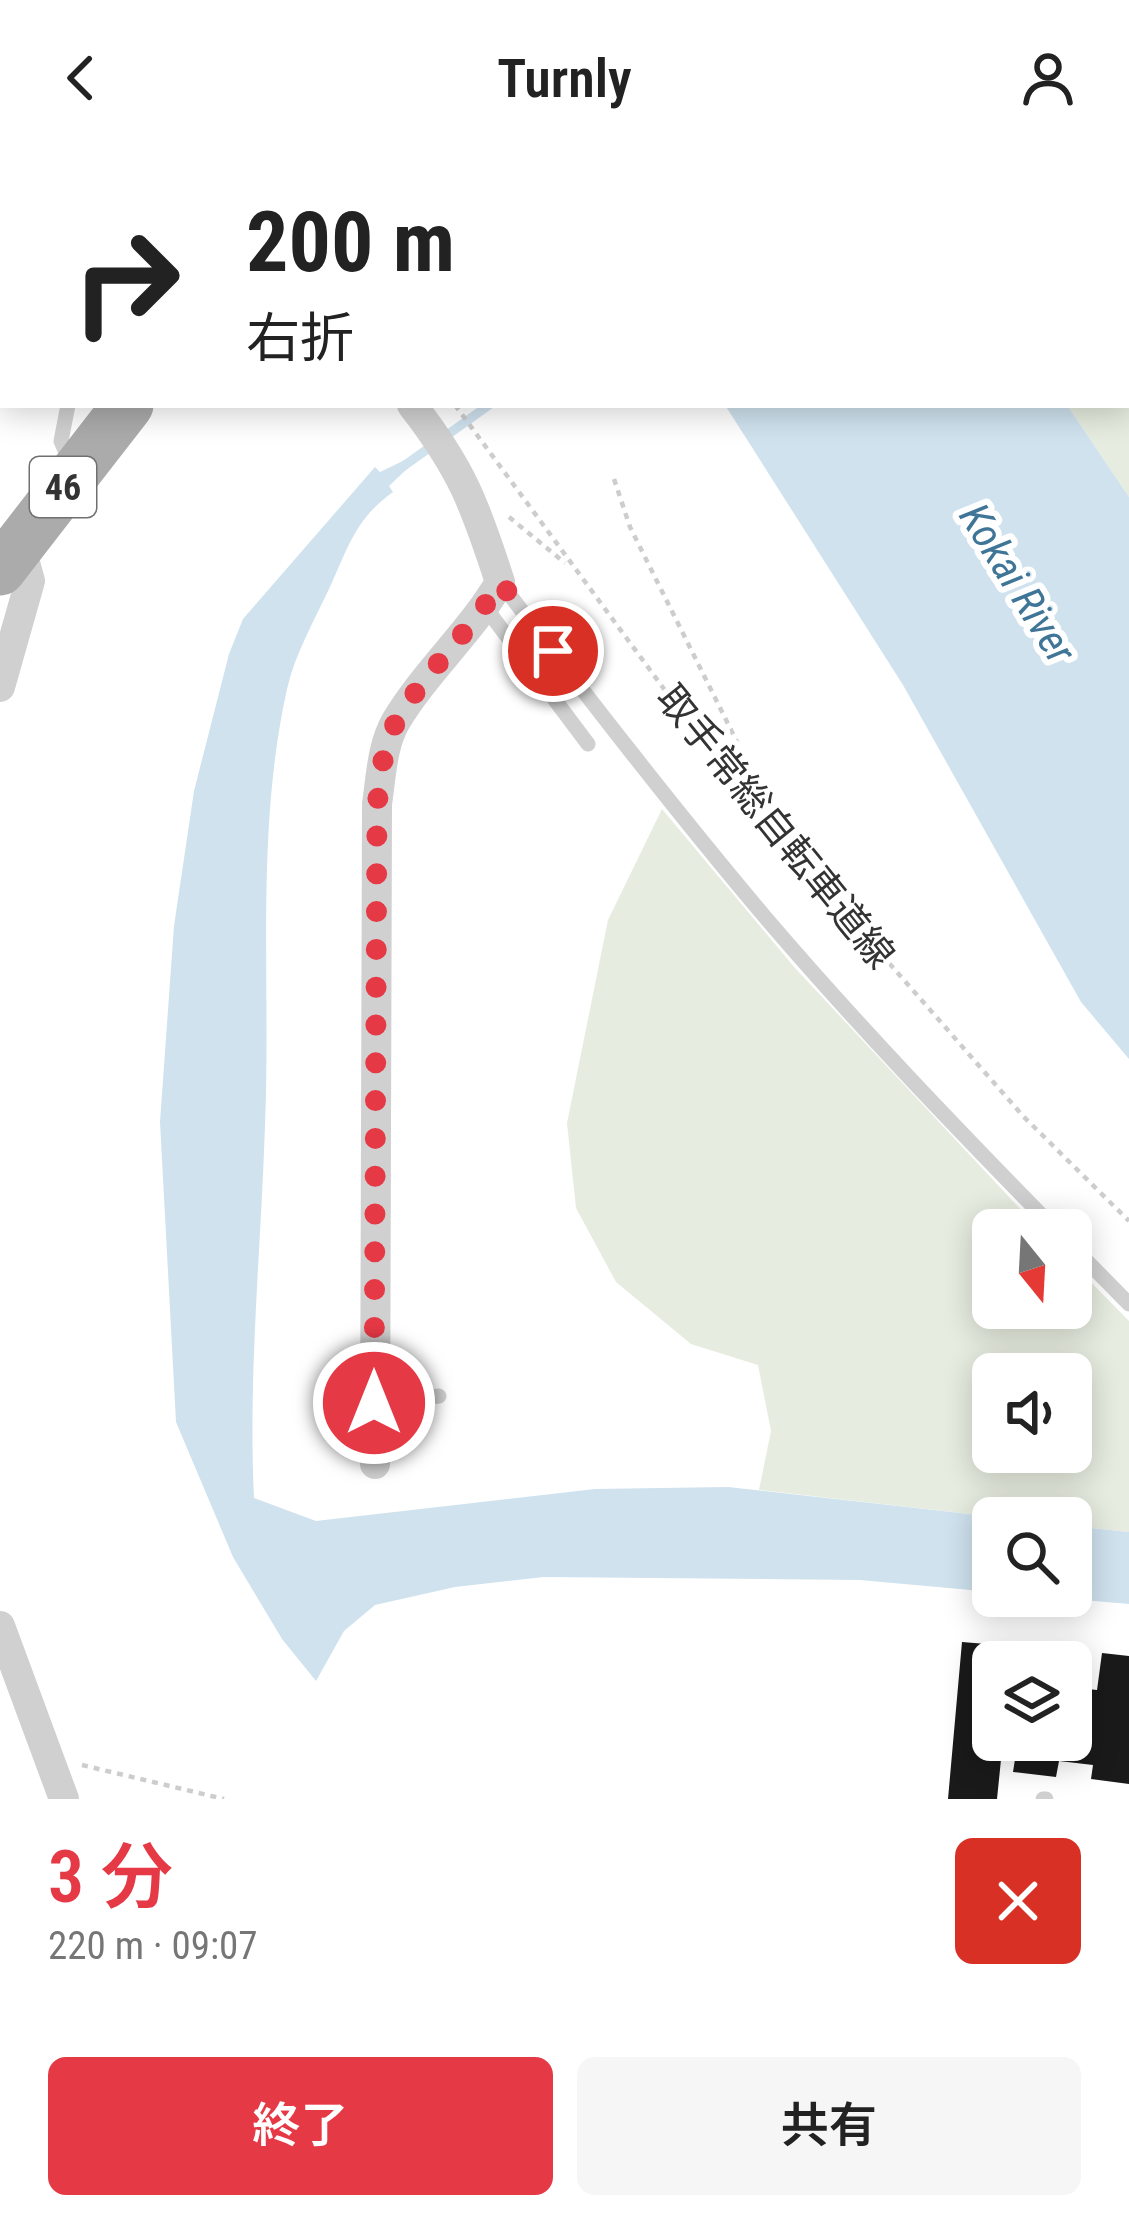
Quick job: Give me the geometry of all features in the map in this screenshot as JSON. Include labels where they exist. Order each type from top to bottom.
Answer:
[{"type":"main road","name":"46","points":[[3,560],[126,408]]},
{"type":"street","points":[[375,1463],[377,805],[384,754],[395,722],[492,594],[471,493],[448,452],[414,408]]},
{"type":"street","points":[[0,687],[30,581],[24,559],[3,560]]},
{"type":"street","points":[[0,1626],[64,1799]]},
{"type":"lane","points":[[67,408],[61,441],[76,471]]},
{"type":"lane","points":[[492,594],[588,743]]},
{"type":"lane","points":[[492,594],[633,755],[766,918],[926,1098],[1035,1209]]},
{"type":"lane","points":[[1092,1266],[1129,1304]]},
{"type":"lane","points":[[374,1403],[439,1396]]},
{"type":"path","name":"取手常総自転車道線","points":[[457,408],[748,803],[1023,1116],[1129,1221]]},
{"type":"path","points":[[614,479],[630,527],[742,754],[752,780],[748,803]]},
{"type":"path","points":[[506,515],[578,575]]},
{"type":"path","points":[[52,1763],[91,1766],[224,1799]]},
{"type":"shaded area","points":[[1069,408],[1129,408],[1129,497]]},
{"type":"shaded area","points":[[662,809],[795,968],[1020,1209],[972,1209],[972,1329],[1092,1329],[1092,1283],[1129,1321],[1129,1532],[1092,1528],[1092,1497],[972,1497],[972,1514],[759,1490],[771,1431],[758,1365],[691,1344],[616,1282],[576,1208],[567,1123],[608,920]]},
{"type":"water","name":"Kokai River","points":[[727,408],[1069,408],[1129,497],[1129,1059],[1081,1002],[903,685]]},
{"type":"water","points":[[407,459],[411,465],[389,486],[393,492],[354,535],[290,676],[277,743],[266,907],[254,1498],[316,1521],[595,1489],[728,1487],[972,1514],[972,1590],[860,1580],[544,1577],[455,1587],[375,1605],[344,1631],[316,1681],[282,1639],[233,1557],[176,1422],[160,1122],[174,926],[194,791],[229,654],[243,619],[375,467],[380,472]]},
{"type":"water","points":[[1092,1528],[1129,1532],[1129,1604],[1092,1601]]},
{"type":"building","points":[[962,1642],[972,1643],[972,1761],[1001,1761],[997,1799],[948,1799]]},
{"type":"building","points":[[1102,1653],[1129,1656],[1129,1784],[1091,1779],[1093,1765],[1059,1761],[1092,1761],[1092,1689],[1097,1690]]},
{"type":"building","points":[[1015,1761],[1059,1761],[1056,1777],[1013,1772]]},
{"type":"waterway","points":[[401,468],[485,408]]},
{"type":"route","points":[[374,1403],[377,805],[384,754],[395,722],[500,582],[553,651]]}]
